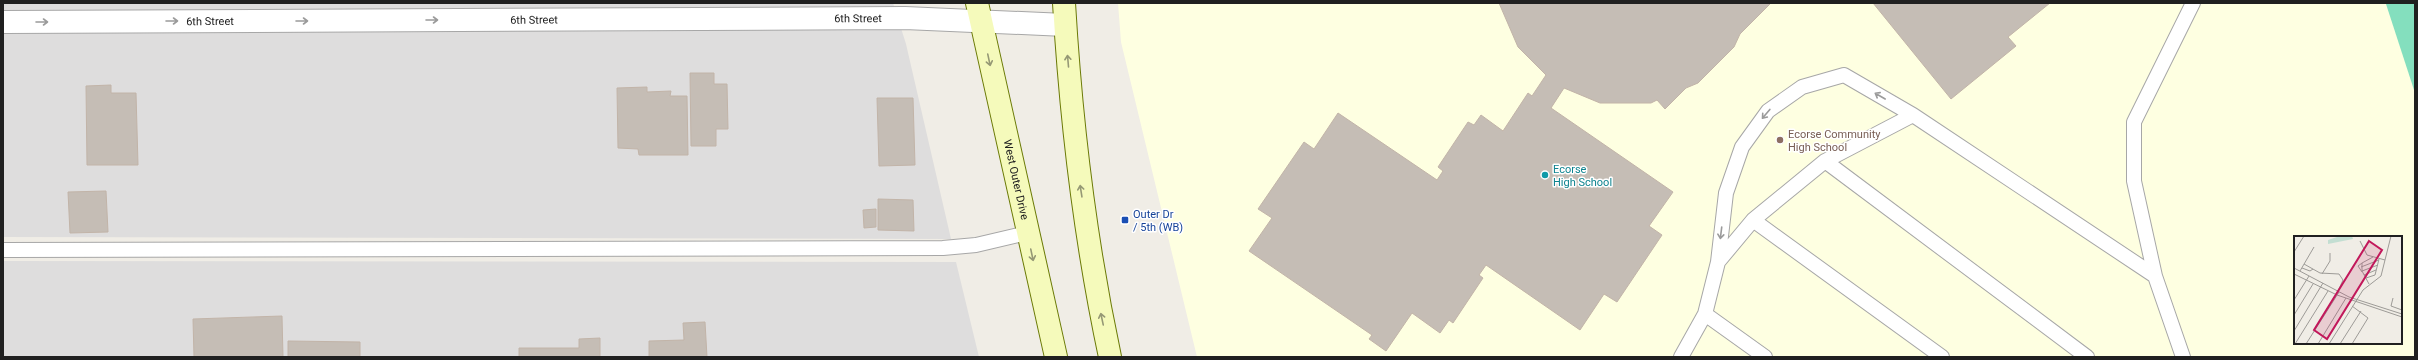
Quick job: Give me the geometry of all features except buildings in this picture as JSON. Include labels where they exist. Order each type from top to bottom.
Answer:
[{"type":"main road","points":[[1064,3],[1075,156],[1095,288],[1110,357]]},
{"type":"main road","name":"West Outer Drive","points":[[979,12],[1027,233],[1056,357]]},
{"type":"street","name":"6th Street","points":[[3,22],[889,18],[979,12],[1065,25]]},
{"type":"lane","points":[[2183,357],[2155,276],[2134,181],[2134,122],[2193,3]]},
{"type":"lane","points":[[1681,357],[1705,314],[1718,262],[1726,194],[1742,147],[1768,111],[1802,88],[1844,75],[1913,115],[2155,276]]},
{"type":"lane","points":[[1718,262],[1753,220],[1825,161],[1913,115]]},
{"type":"lane","points":[[1825,161],[2087,357]]},
{"type":"lane","points":[[1753,220],[1942,357]]},
{"type":"lane","points":[[3,250],[943,248],[976,245],[1027,233]]},
{"type":"lane","points":[[1705,314],[1765,357]]},
{"type":"shaded area","points":[[3,3],[893,3],[906,44],[951,239],[3,237]]},
{"type":"shaded area","name":"Ecorse Community High School","points":[[1118,3],[2415,3],[2415,357],[1197,357],[1121,42]]},
{"type":"shaded area","points":[[3,261],[956,262],[979,357],[3,357]]},
{"type":"green space","points":[[2415,3],[2415,93],[2386,4]]},
{"type":"place","name":"Ecorse Community High School","points":[[1780,140]]},
{"type":"place","name":"Ecorse High School","points":[[1545,175]]},
{"type":"place","name":"Outer Dr / 5th (WB)","points":[[1125,220]]}]
